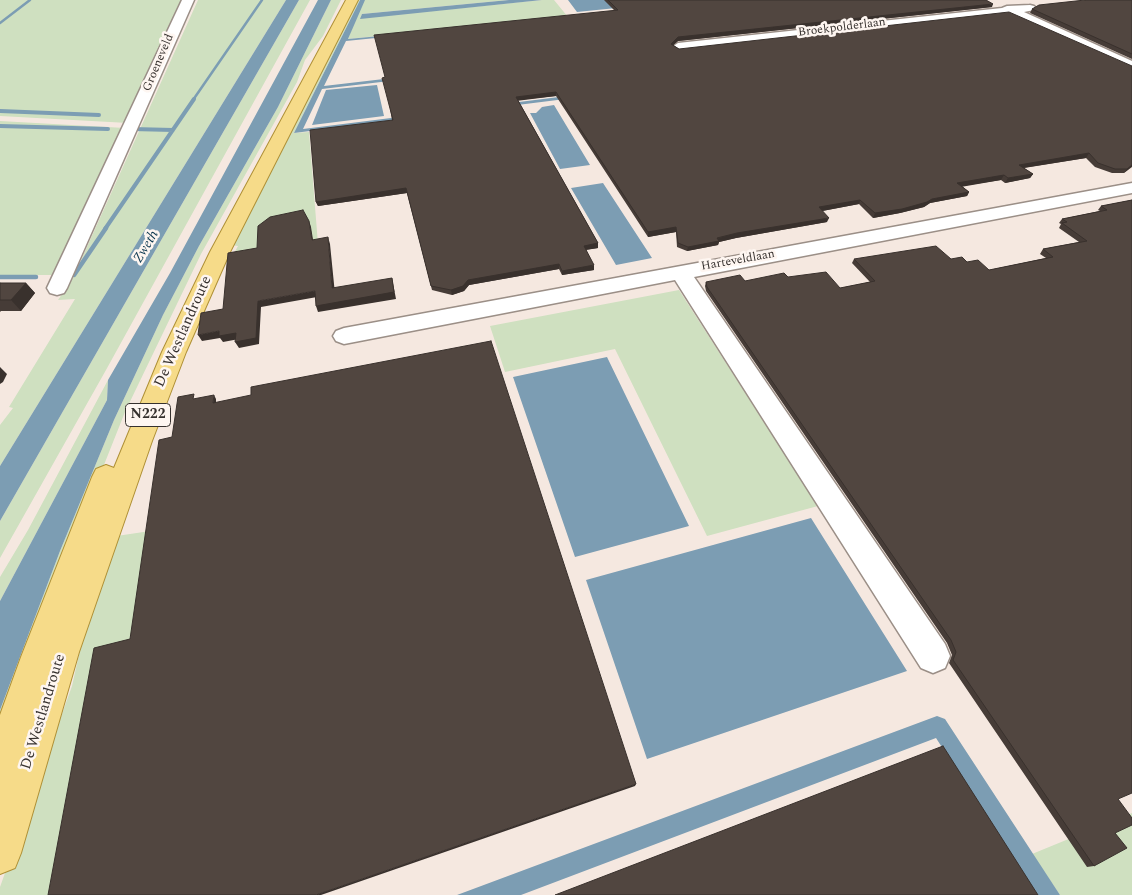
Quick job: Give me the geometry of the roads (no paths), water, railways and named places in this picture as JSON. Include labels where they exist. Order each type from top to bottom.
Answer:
[{"type":"main road","name":"De Westlandroute","points":[[0,770],[83,535],[158,353],[207,253],[310,67],[344,0]]},
{"type":"main road","name":"De Westlandroute","points":[[0,853],[62,652],[138,441],[174,352],[220,252],[352,0]]},
{"type":"street","name":"Groeneveld","points":[[57,288],[188,0]]},
{"type":"street","points":[[992,0],[1007,9],[1132,66]]},
{"type":"street","name":"Broekpolderlaan","points":[[678,47],[1007,9],[1030,8]]},
{"type":"street","name":"Harteveldlaan","points":[[344,336],[1132,188]]},
{"type":"street","points":[[680,272],[933,656]]},
{"type":"water","name":"Zweth","points":[[286,0],[299,0],[0,521],[0,466]]},
{"type":"water","points":[[318,0],[331,0],[278,107],[199,246],[163,315],[114,420],[60,551],[0,710],[0,601],[107,400],[108,380],[170,273]]},
{"type":"water","points":[[360,0],[365,0],[348,39],[633,12],[346,41],[324,86],[632,50],[634,52],[322,89],[303,129],[1055,35],[1060,37],[294,133]]},
{"type":"water","points":[[509,0],[542,0],[360,19],[362,14]]},
{"type":"water","points":[[568,0],[631,0],[636,6],[577,12]]},
{"type":"water","points":[[377,85],[384,116],[312,125],[326,90]]},
{"type":"water","points":[[554,105],[590,165],[560,169],[530,113],[536,113],[542,107]]},
{"type":"water","points":[[603,183],[652,258],[616,265],[571,188]]},
{"type":"water","points":[[607,357],[689,526],[575,557],[513,377]]},
{"type":"water","points":[[811,518],[907,671],[647,759],[586,580]]},
{"type":"water","points":[[937,716],[945,719],[1060,895],[1037,895],[936,738],[521,895],[457,895]]},
{"type":"waterway","points":[[0,23],[30,0]]},
{"type":"waterway","points":[[193,100],[262,0]]},
{"type":"waterway","points":[[173,130],[194,99]]},
{"type":"waterway","points":[[0,111],[99,115]]},
{"type":"waterway","points":[[0,126],[108,129]]},
{"type":"waterway","points":[[132,129],[173,130]]},
{"type":"waterway","points":[[105,229],[173,130]]},
{"type":"waterway","points":[[74,275],[106,228]]},
{"type":"waterway","points":[[0,277],[36,277]]}]
